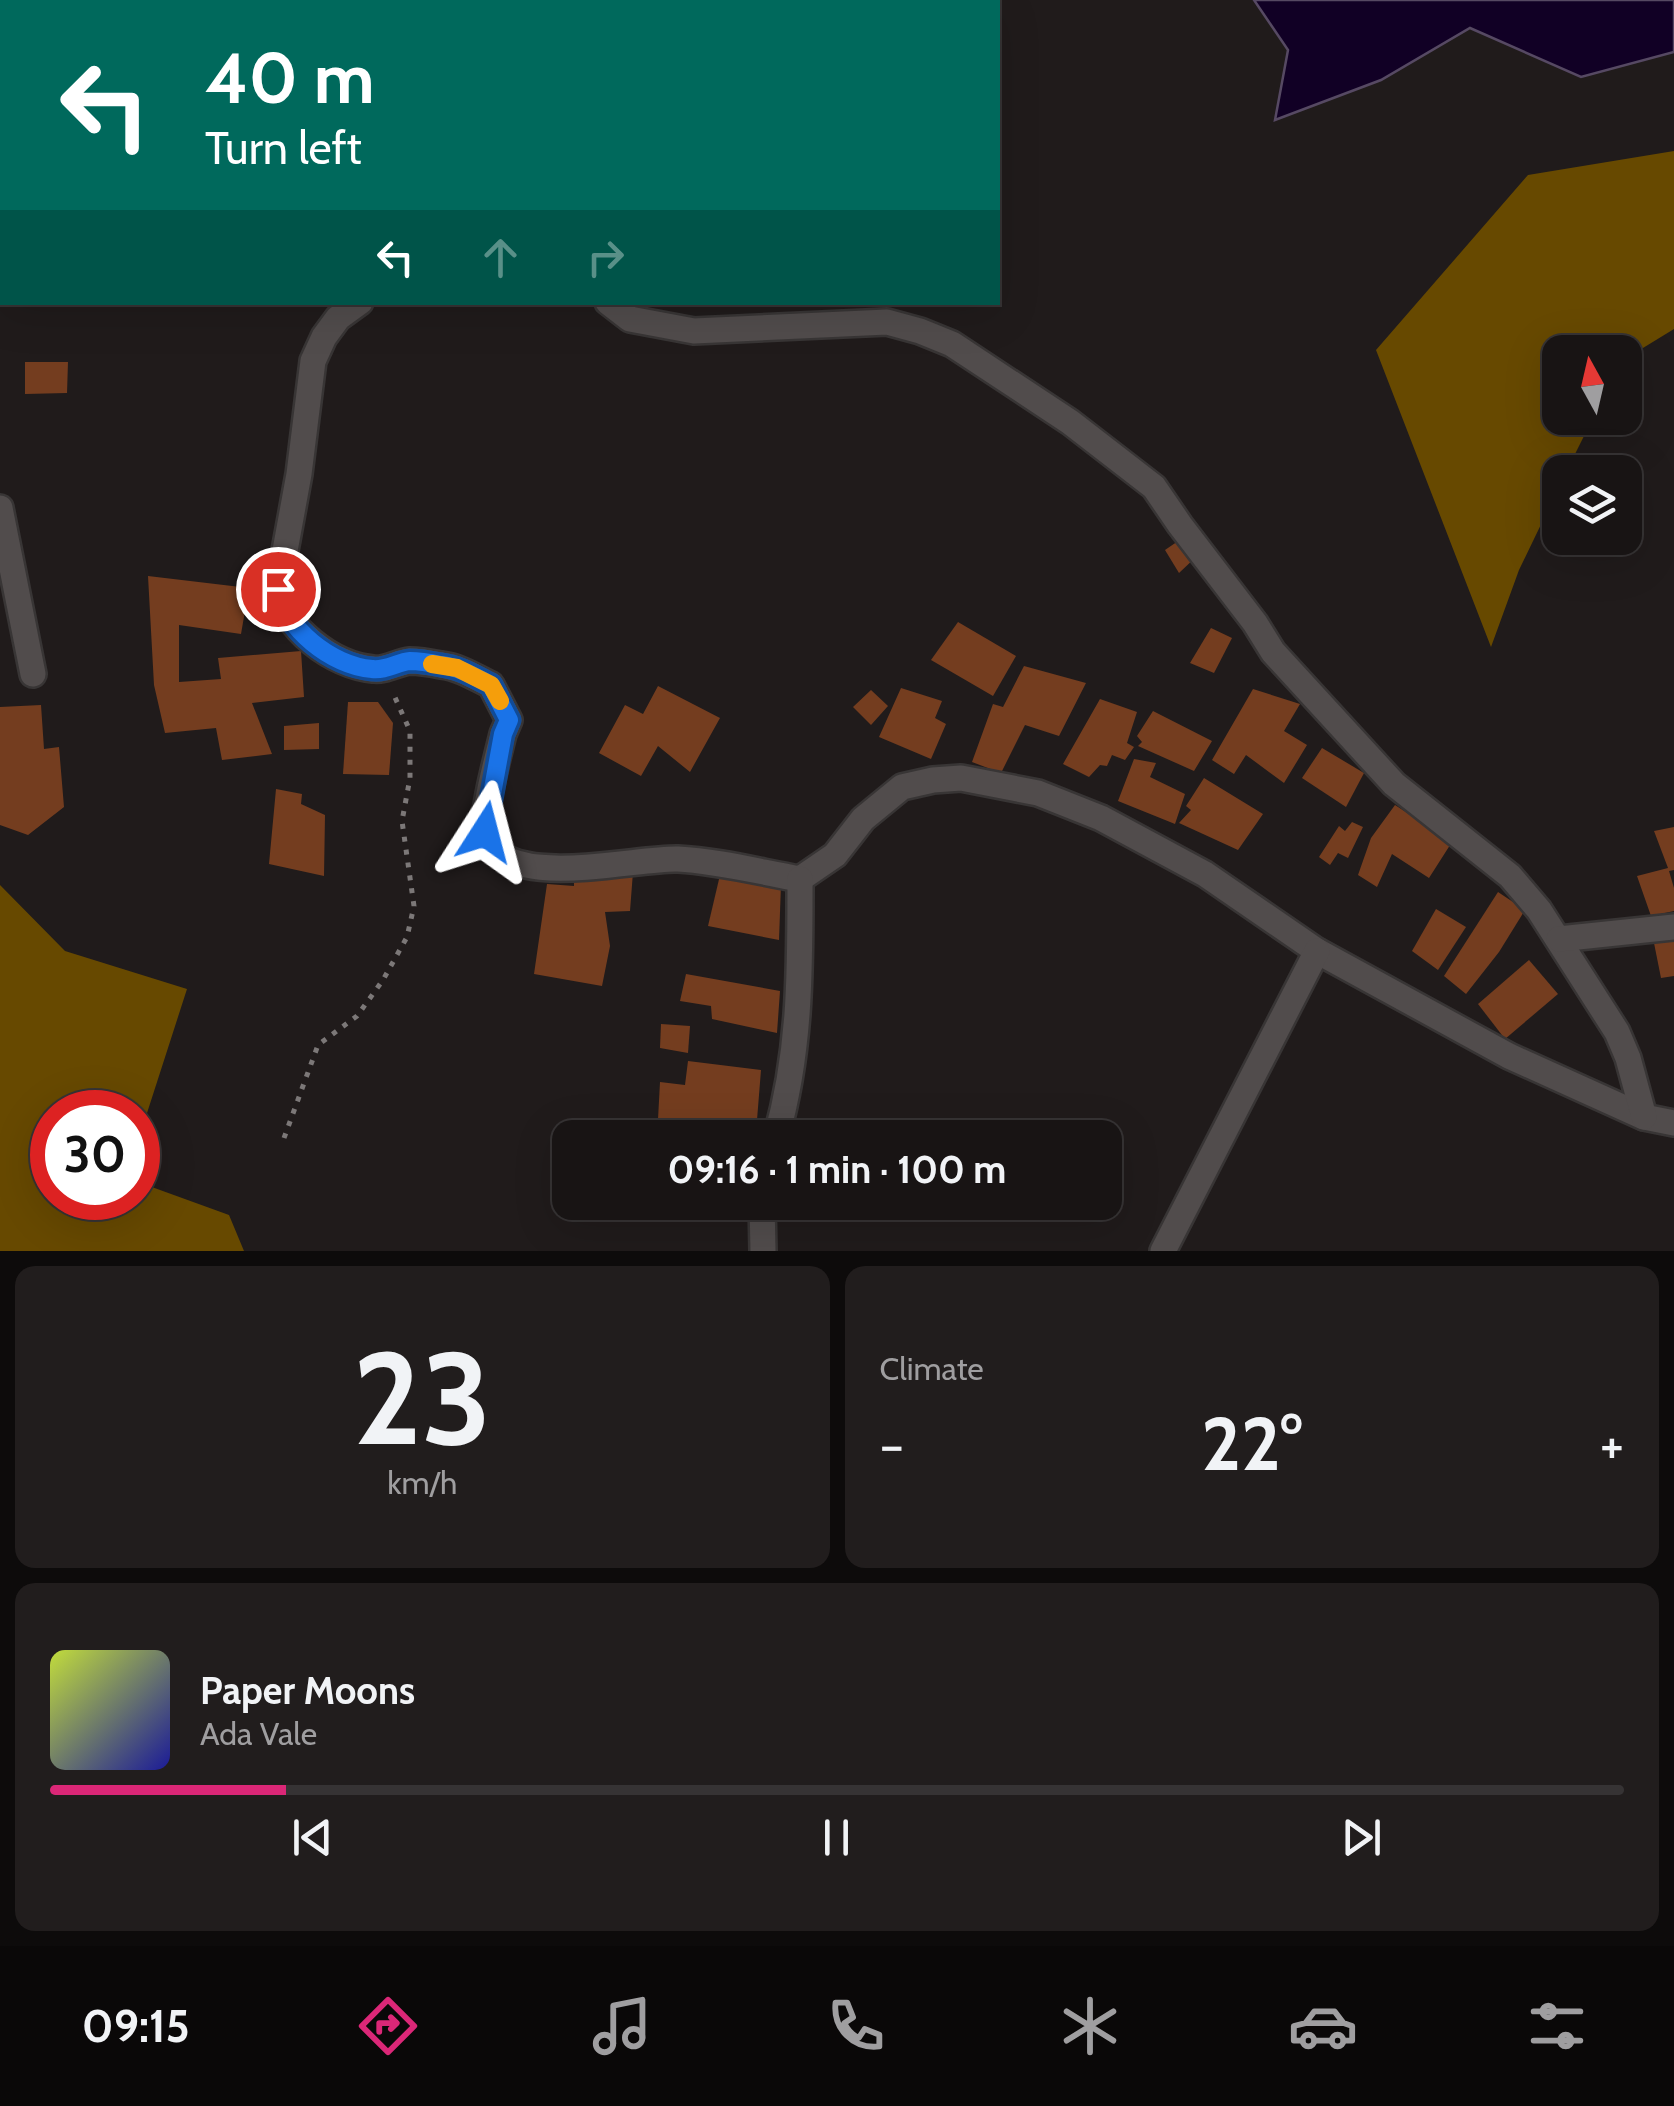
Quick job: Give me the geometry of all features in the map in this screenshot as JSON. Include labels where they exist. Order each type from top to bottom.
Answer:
[{"type":"street","points":[[356,305],[338,318],[314,361],[278,589],[281,608],[290,621],[324,650],[375,670],[409,661],[444,665],[491,685],[509,720],[485,832],[494,849],[510,862],[551,870],[683,859],[800,879],[835,855],[863,819],[902,787],[961,778],[1038,793],[1102,818],[1205,874],[1317,951],[1509,1056],[1644,1117],[1674,1123]]},
{"type":"street","points":[[612,305],[630,319],[694,331],[887,322],[920,331],[952,344],[1070,422],[1154,487],[1256,623],[1273,652],[1394,784],[1510,876],[1540,910],[1617,1032],[1644,1117]]},
{"type":"street","points":[[0,508],[34,674]]},
{"type":"street","points":[[781,1120],[790,1084],[800,1006],[800,879]]},
{"type":"street","points":[[1559,939],[1674,927]]},
{"type":"street","points":[[1163,1251],[1317,951]]},
{"type":"street","points":[[762,1220],[763,1251]]},
{"type":"path","points":[[284,1138],[318,1045],[357,1016],[383,980],[407,937],[414,906],[402,821],[410,778],[410,731],[398,699],[375,670]]},
{"type":"shaded area","points":[[1254,0],[1674,0],[1674,52],[1581,77],[1470,28],[1381,80],[1275,120],[1288,50]]},
{"type":"shaded area","points":[[1674,151],[1674,329],[1642,349],[1642,335],[1542,335],[1542,435],[1584,435],[1574,455],[1542,455],[1542,522],[1519,570],[1491,647],[1376,350],[1528,175]]},
{"type":"shaded area","points":[[0,885],[65,951],[187,989],[154,1090],[30,1090],[30,1220],[160,1220],[160,1190],[229,1215],[244,1251],[0,1251]]},
{"type":"building","points":[[25,362],[68,362],[67,393],[25,394]]},
{"type":"building","points":[[1184,537],[1197,556],[1179,573],[1165,550]]},
{"type":"building","points":[[148,576],[249,588],[241,634],[179,625],[179,682],[221,679],[218,658],[301,651],[304,697],[252,703],[272,754],[222,760],[216,728],[165,733],[154,685]]},
{"type":"building","points":[[958,622],[1016,656],[993,696],[931,660]]},
{"type":"building","points":[[1211,628],[1232,638],[1214,673],[1190,663]]},
{"type":"building","points":[[1024,666],[1086,683],[1059,736],[1025,725],[1001,773],[972,762],[993,704],[1003,707]]},
{"type":"building","points":[[658,686],[720,718],[690,772],[658,746],[641,776],[599,753],[625,705],[643,714]]},
{"type":"building","points":[[901,688],[942,701],[935,718],[946,724],[931,759],[879,737]]},
{"type":"building","points":[[1253,689],[1300,704],[1284,731],[1307,745],[1284,783],[1246,755],[1234,774],[1212,760]]},
{"type":"building","points":[[871,690],[888,706],[871,725],[853,707]]},
{"type":"building","points":[[1100,699],[1137,712],[1127,743],[1134,747],[1125,760],[1112,755],[1107,766],[1100,765],[1089,777],[1063,764]]},
{"type":"building","points":[[348,702],[378,702],[393,723],[389,775],[343,774]]},
{"type":"building","points":[[41,705],[44,749],[59,747],[64,807],[28,835],[0,825],[0,707]]},
{"type":"building","points":[[1153,711],[1212,741],[1194,771],[1138,746],[1142,742],[1137,736]]},
{"type":"building","points":[[319,723],[319,749],[284,750],[284,726]]},
{"type":"building","points":[[1322,748],[1364,773],[1346,807],[1302,778]]},
{"type":"building","points":[[1134,759],[1156,763],[1150,777],[1185,794],[1175,824],[1118,801]]},
{"type":"building","points":[[1204,778],[1263,814],[1238,850],[1179,823],[1191,810],[1186,806]]},
{"type":"building","points":[[276,789],[302,794],[301,804],[325,815],[324,876],[269,864]]},
{"type":"building","points":[[1395,805],[1452,842],[1429,878],[1392,854],[1377,887],[1358,875],[1371,838]]},
{"type":"building","points":[[1352,822],[1363,827],[1348,858],[1338,853],[1330,865],[1319,857],[1339,826],[1345,831]]},
{"type":"building","points":[[1674,827],[1674,870],[1669,871],[1674,911],[1651,916],[1637,876],[1668,868],[1654,831]]},
{"type":"building","points":[[633,872],[630,911],[605,912],[610,946],[602,986],[534,974],[547,884],[574,886],[574,875]]},
{"type":"building","points":[[720,875],[781,884],[779,940],[708,926]]},
{"type":"building","points":[[1498,892],[1525,910],[1466,994],[1444,976]]},
{"type":"building","points":[[1436,909],[1466,927],[1438,970],[1412,951]]},
{"type":"building","points":[[1674,937],[1674,976],[1661,978],[1654,943]]},
{"type":"building","points":[[1529,960],[1558,994],[1505,1039],[1478,1004]]},
{"type":"building","points":[[686,974],[780,991],[777,1033],[712,1019],[711,1006],[680,1001]]},
{"type":"building","points":[[661,1024],[690,1026],[688,1053],[660,1048]]},
{"type":"building","points":[[688,1061],[761,1070],[757,1120],[658,1120],[660,1082],[685,1085]]},
{"type":"slow traffic","points":[[432,664],[457,668],[491,685],[500,701]]},
{"type":"route","points":[[278,589],[281,608],[290,621],[324,650],[342,659],[375,670],[409,661],[444,665],[491,685],[509,720],[492,785],[485,832]]}]
